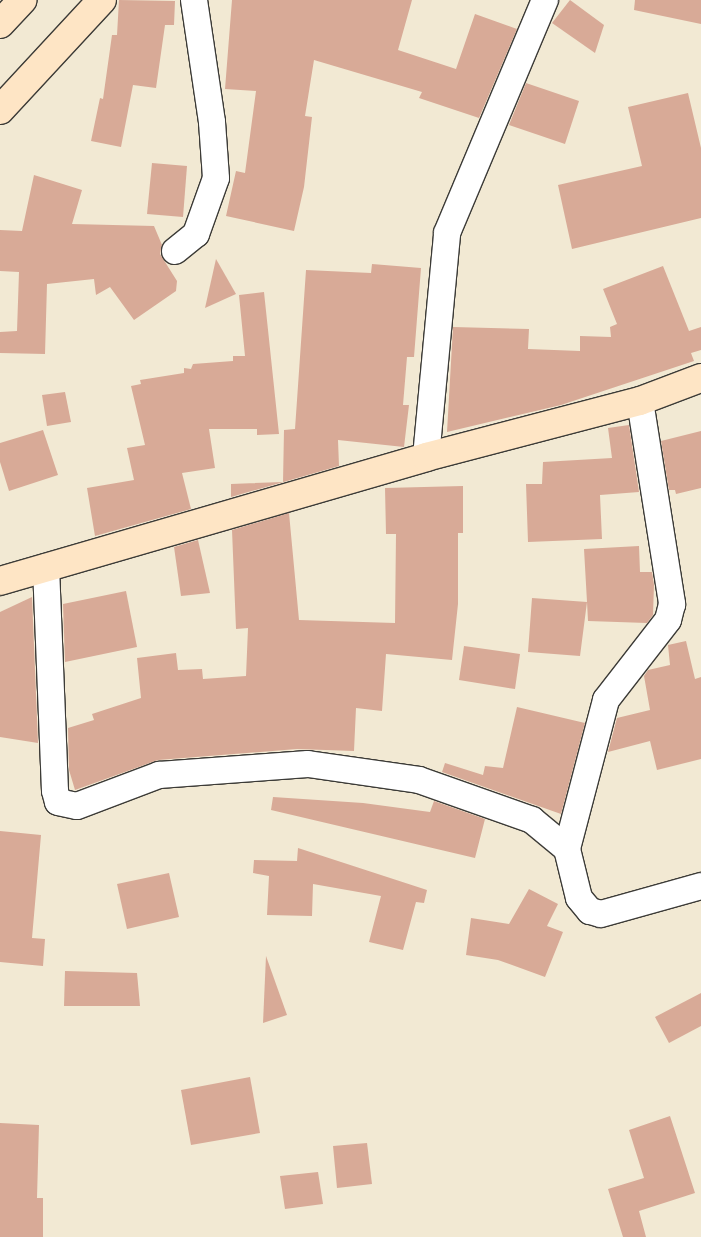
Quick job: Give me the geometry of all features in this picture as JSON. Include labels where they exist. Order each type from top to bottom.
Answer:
[{"type":"street","points":[[0,24],[22,0]]},
{"type":"street","points":[[0,110],[102,0]]},
{"type":"street","points":[[175,251],[196,234],[216,178],[212,122],[194,0]]},
{"type":"street","points":[[426,457],[447,233],[546,0]]},
{"type":"street","points":[[0,581],[426,457],[640,401],[701,378]]},
{"type":"street","points":[[640,401],[672,604],[668,620],[606,700],[567,849],[579,898],[590,911],[601,914],[701,886]]},
{"type":"street","points":[[46,567],[55,791],[58,802],[77,806],[159,775],[308,764],[420,780],[532,820],[567,849]]},
{"type":"building","points":[[119,0],[175,1],[174,25],[165,25],[156,88],[133,85],[121,147],[91,141],[100,98],[103,99],[112,35],[117,35]]},
{"type":"building","points":[[232,0],[412,0],[398,50],[456,69],[475,14],[517,29],[479,118],[419,98],[422,92],[314,60],[305,116],[312,117],[304,187],[294,231],[226,216],[236,171],[245,173],[256,91],[225,89]]},
{"type":"building","points":[[570,0],[604,25],[595,53],[552,23]]},
{"type":"building","points":[[635,0],[701,0],[701,24],[634,10]]},
{"type":"building","points":[[526,83],[579,101],[565,144],[509,125]]},
{"type":"building","points":[[688,93],[701,148],[701,218],[572,249],[558,185],[642,166],[628,107]]},
{"type":"building","points":[[152,163],[187,166],[183,217],[147,214]]},
{"type":"building","points":[[34,175],[82,190],[72,224],[154,226],[162,245],[160,254],[177,281],[176,291],[134,320],[110,287],[96,295],[94,279],[47,284],[45,354],[0,353],[0,332],[17,331],[19,272],[0,271],[0,230],[22,231]]},
{"type":"building","points":[[216,259],[236,294],[205,308]]},
{"type":"building","points":[[372,264],[421,268],[414,357],[407,357],[403,405],[409,405],[404,447],[338,440],[339,466],[231,497],[231,484],[283,482],[284,430],[295,429],[306,270],[371,273]]},
{"type":"building","points":[[663,266],[689,331],[701,327],[701,350],[691,353],[694,361],[561,405],[447,432],[453,327],[529,329],[528,349],[580,351],[580,336],[611,337],[610,327],[617,324],[603,289]]},
{"type":"building","points":[[264,292],[279,434],[257,435],[257,429],[209,429],[215,468],[182,473],[191,509],[95,536],[87,488],[134,480],[127,448],[145,445],[131,386],[141,384],[140,380],[184,373],[184,368],[191,369],[193,364],[233,361],[233,356],[245,356],[239,295]]},
{"type":"building","points":[[65,392],[71,422],[47,426],[42,395]]},
{"type":"building","points":[[629,425],[639,492],[600,495],[602,539],[528,542],[526,484],[542,484],[543,462],[612,458],[608,428]]},
{"type":"building","points":[[43,430],[58,475],[9,491],[0,462],[0,443]]},
{"type":"building","points":[[701,431],[701,488],[676,494],[675,490],[669,490],[661,441]]},
{"type":"building","points":[[463,486],[463,533],[458,533],[458,604],[452,660],[386,654],[382,711],[356,708],[354,751],[297,749],[158,760],[75,790],[69,770],[68,728],[94,720],[92,714],[141,698],[137,658],[176,653],[178,670],[202,669],[203,679],[246,676],[248,628],[236,629],[232,530],[289,513],[299,620],[395,623],[396,534],[386,534],[385,488]]},
{"type":"building","points":[[198,540],[210,593],[181,596],[174,547]]},
{"type":"building","points":[[639,546],[640,572],[652,572],[654,585],[653,615],[647,623],[588,621],[584,549]]},
{"type":"building","points":[[126,591],[137,647],[65,662],[63,604]]},
{"type":"building","points":[[32,597],[38,743],[0,737],[0,612]]},
{"type":"building","points":[[532,598],[587,602],[580,656],[528,652]]},
{"type":"building","points":[[686,641],[695,679],[701,677],[701,759],[657,770],[650,741],[608,752],[617,718],[650,710],[644,676],[648,670],[670,665],[668,645]]},
{"type":"building","points":[[464,646],[520,654],[515,689],[459,680]]},
{"type":"building","points":[[517,707],[585,723],[561,814],[442,772],[445,763],[483,775],[485,766],[503,768]]},
{"type":"building","points":[[273,797],[363,803],[430,812],[434,801],[485,819],[475,858],[271,810]]},
{"type":"building","points":[[0,831],[41,835],[32,938],[45,939],[43,966],[0,962]]},
{"type":"building","points":[[298,848],[427,890],[424,903],[416,902],[403,950],[369,942],[381,896],[313,884],[312,916],[267,915],[269,876],[253,873],[254,860],[297,861]]},
{"type":"building","points":[[169,873],[179,917],[127,929],[117,884]]},
{"type":"building","points":[[529,889],[558,904],[547,926],[563,932],[545,977],[498,960],[466,955],[471,918],[509,924]]},
{"type":"building","points":[[266,956],[287,1015],[263,1023]]},
{"type":"building","points":[[65,971],[137,973],[140,1006],[64,1006]]},
{"type":"building","points":[[701,993],[701,1026],[669,1043],[655,1017]]},
{"type":"building","points":[[250,1077],[260,1133],[191,1145],[181,1090]]},
{"type":"building","points":[[670,1116],[695,1193],[639,1211],[646,1237],[623,1237],[608,1189],[644,1178],[629,1130]]},
{"type":"building","points":[[0,1123],[39,1125],[37,1198],[43,1198],[43,1237],[0,1237]]},
{"type":"building","points":[[367,1143],[372,1184],[337,1188],[333,1146]]},
{"type":"building","points":[[318,1172],[323,1204],[285,1209],[280,1176]]}]
